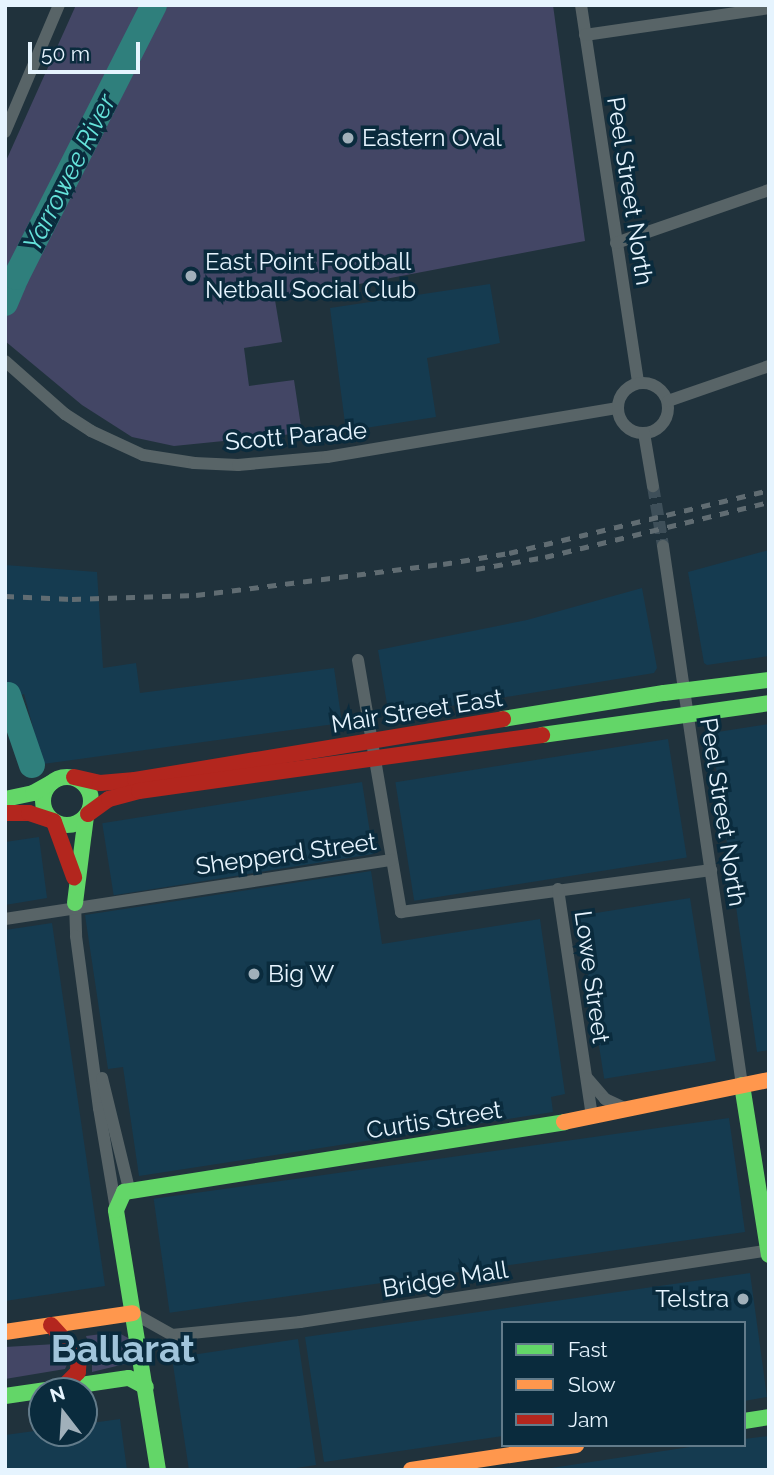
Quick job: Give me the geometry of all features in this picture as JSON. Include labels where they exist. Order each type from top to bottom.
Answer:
[{"type":"street","points":[[5,132],[60,5]]},
{"type":"street","name":"Peel Street North","points":[[580,5],[638,383]]},
{"type":"street","points":[[585,35],[769,8]]},
{"type":"street","points":[[616,243],[769,190]]},
{"type":"street","name":"Scott Parade","points":[[5,361],[65,414],[91,431],[143,455],[194,463],[247,464],[327,457],[618,408]]},
{"type":"street","points":[[668,401],[769,366]]},
{"type":"street","points":[[638,383],[656,386],[668,401],[666,419],[660,427],[644,433],[625,425],[618,408],[624,391],[638,383]]},
{"type":"street","points":[[644,433],[653,486]]},
{"type":"street","name":"Peel Street North","points":[[663,546],[742,1085]]},
{"type":"street","points":[[358,660],[392,860]]},
{"type":"street","name":"Mair Street East","points":[[74,778],[100,783],[135,780],[684,690],[769,680]]},
{"type":"street","name":"Mair Street East","points":[[87,815],[105,801],[128,793],[769,703]]},
{"type":"street","points":[[5,799],[33,793],[54,781],[74,778],[81,780],[92,800],[87,815],[75,900]]},
{"type":"street","points":[[54,781],[46,789],[43,801],[46,812],[54,821],[65,844],[75,900],[76,936],[94,1054],[99,1108],[158,1470]]},
{"type":"street","points":[[5,813],[29,813],[68,825],[87,815]]},
{"type":"street","name":"Shepperd Street","points":[[5,919],[75,900],[392,860],[401,912],[711,870]]},
{"type":"street","name":"Lowe Street","points":[[558,889],[592,1116]]},
{"type":"street","points":[[94,1054],[129,1189],[120,1199],[116,1210]]},
{"type":"street","name":"Lowe Street","points":[[584,1071],[590,1084],[605,1099],[627,1109]]},
{"type":"street","name":"Curtis Street","points":[[129,1189],[592,1116],[769,1080]]},
{"type":"street","points":[[742,1085],[768,1253]]},
{"type":"street","name":"Bridge Mall","points":[[133,1312],[173,1335],[275,1325],[768,1253]]},
{"type":"street","points":[[5,1332],[133,1312]]},
{"type":"street","points":[[51,1325],[74,1347],[79,1357],[78,1372],[73,1377]]},
{"type":"street","points":[[98,1382],[129,1378],[146,1387]]},
{"type":"street","points":[[5,1396],[28,1392]]},
{"type":"street","points":[[746,1421],[769,1417]]},
{"type":"street","points":[[411,1470],[563,1447]]},
{"type":"shaded area","points":[[76,5],[553,5],[585,241],[275,300],[282,342],[244,348],[249,386],[294,380],[302,433],[174,446],[132,437],[82,405],[5,341],[5,163]]},
{"type":"shaded area","points":[[490,284],[500,343],[427,358],[436,417],[346,431],[330,308]]},
{"type":"shaded area","points":[[769,550],[769,656],[707,665],[704,663],[688,572]]},
{"type":"shaded area","points":[[5,565],[97,572],[103,668],[136,663],[140,693],[334,668],[342,723],[43,764],[24,694],[5,700]]},
{"type":"shaded area","points":[[642,588],[657,668],[654,673],[389,716],[378,650],[527,620]]},
{"type":"shaded area","points":[[769,724],[769,1050],[757,1052],[711,733]]},
{"type":"shaded area","points":[[668,739],[687,858],[414,901],[395,782]]},
{"type":"shaded area","points":[[362,782],[373,854],[114,895],[102,823]]},
{"type":"shaded area","points":[[39,837],[47,898],[5,905],[5,842]]},
{"type":"shaded area","points":[[371,871],[382,944],[540,919],[565,1094],[551,1097],[553,1112],[139,1176],[123,1067],[108,1069],[85,915]]},
{"type":"shaded area","points":[[690,898],[716,1061],[604,1079],[578,916]]},
{"type":"shaded area","points":[[52,923],[105,1286],[5,1301],[5,930]]},
{"type":"shaded area","points":[[729,1118],[745,1232],[170,1313],[154,1199]]},
{"type":"shaded area","points":[[750,1273],[767,1397],[746,1401],[746,1321],[501,1321],[501,1436],[324,1462],[305,1337]]},
{"type":"shaded area","points":[[117,1332],[130,1339],[129,1363],[92,1372],[92,1354],[86,1336]]},
{"type":"shaded area","points":[[298,1339],[316,1465],[283,1470],[189,1470],[172,1358]]},
{"type":"shaded area","points":[[56,1344],[70,1358],[65,1369],[5,1379],[5,1347]]},
{"type":"shaded area","points":[[120,1419],[127,1470],[5,1470],[5,1435],[28,1432],[28,1447],[98,1447],[98,1422]]},
{"type":"shaded area","points":[[769,1436],[769,1470],[538,1470],[690,1447],[746,1447],[746,1439]]},
{"type":"waterway","name":"Yarrowee River","points":[[5,303],[154,5]]},
{"type":"waterway","name":"Yarrowee River","points":[[8,695],[32,765]]},
{"type":"tunnel","points":[[653,486],[663,546]]},
{"type":"railway","points":[[5,596],[72,599],[196,595],[443,564],[509,553],[769,490]]},
{"type":"railway","points":[[476,569],[545,557],[769,502]]},
{"type":"traffic: fast","points":[[503,719],[664,693],[769,680]]},
{"type":"traffic: fast","points":[[542,735],[769,703]]},
{"type":"traffic: fast","points":[[67,777],[84,784],[91,801],[84,818],[67,825],[50,818],[43,801],[50,784],[67,777]]},
{"type":"traffic: fast","points":[[5,799],[33,793],[51,783]]},
{"type":"traffic: fast","points":[[75,903],[86,816]]},
{"type":"traffic: fast","points":[[742,1085],[769,1255]]},
{"type":"traffic: fast","points":[[158,1470],[116,1210],[124,1192],[564,1122]]},
{"type":"traffic: fast","points":[[5,1396],[129,1378],[146,1387]]},
{"type":"traffic: fast","points":[[746,1421],[769,1417]]},
{"type":"traffic: slow","points":[[564,1122],[769,1080]]},
{"type":"traffic: slow","points":[[5,1332],[133,1313]]},
{"type":"traffic: slow","points":[[411,1470],[563,1447]]},
{"type":"traffic: jam","points":[[74,777],[100,783],[135,780],[503,719]]},
{"type":"traffic: jam","points":[[88,814],[109,799],[139,791],[542,735]]},
{"type":"traffic: jam","points":[[5,813],[29,813],[54,821]]},
{"type":"traffic: jam","points":[[54,822],[74,877]]},
{"type":"traffic: jam","points":[[51,1325],[79,1356],[78,1372],[73,1377]]},
{"type":"place","name":"Eastern Oval","points":[[348,138]]},
{"type":"place","name":"East Point Football Netball Social Club","points":[[191,276]]},
{"type":"place","name":"Big W","points":[[254,974]]},
{"type":"place","name":"Telstra","points":[[743,1299]]},
{"type":"district","name":"Ballarat","points":[[123,1349]]}]
